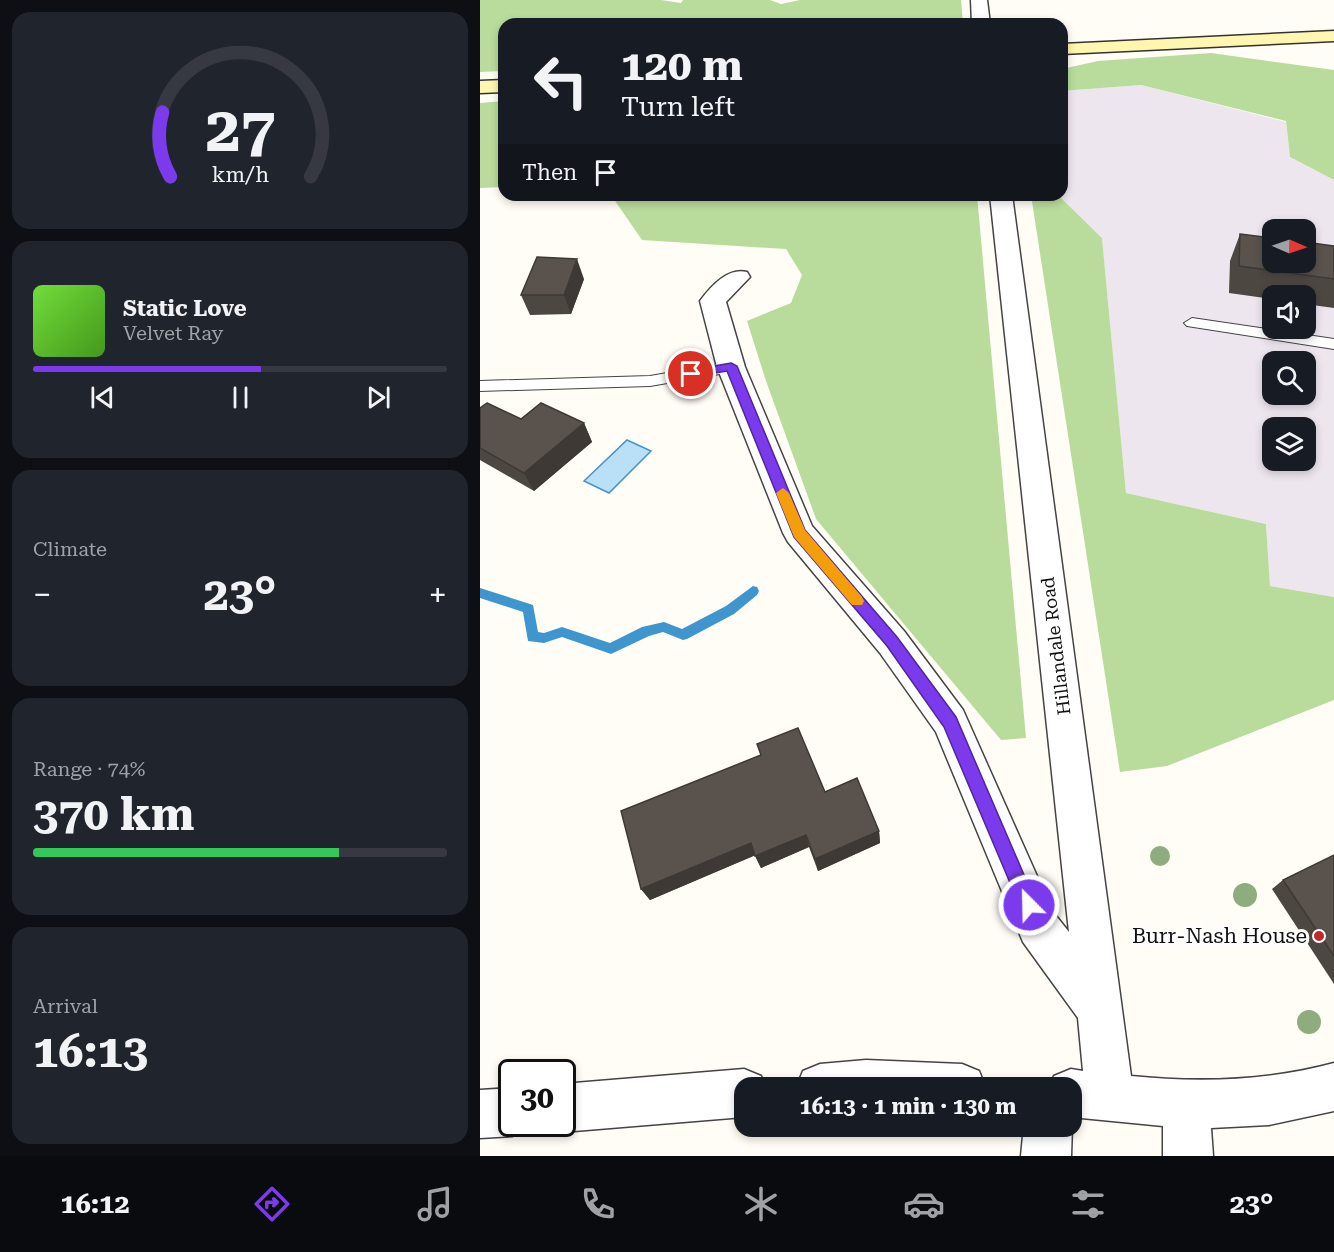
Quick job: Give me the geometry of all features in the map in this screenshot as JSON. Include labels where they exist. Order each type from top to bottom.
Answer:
[{"type":"main road","points":[[1068,49],[1332,34]]},
{"type":"main road","points":[[480,87],[498,86]]},
{"type":"street","points":[[979,0],[980,18]]},
{"type":"street","name":"Hillandale Road","points":[[1002,201],[1101,1012],[1091,1095]]},
{"type":"street","points":[[738,278],[713,301],[731,366],[799,533],[892,642],[950,722],[1038,927],[1101,1012]]},
{"type":"street","points":[[1091,1095],[1186,1105],[1267,1102],[1313,1094],[1334,1087]]},
{"type":"street","points":[[576,1107],[734,1094]]},
{"type":"street","points":[[1186,1105],[1188,1156]]},
{"type":"street","points":[[480,1114],[498,1113]]},
{"type":"street","points":[[1046,1156],[1047,1137]]},
{"type":"lane","points":[[1192,323],[1334,344]]},
{"type":"lane","points":[[480,386],[650,381],[731,366]]},
{"type":"shaded area","points":[[1141,85],[1286,122],[1290,157],[1334,180],[1334,597],[1270,586],[1266,524],[1126,493],[1102,238],[1064,201],[1068,201],[1068,91]]},
{"type":"green space","points":[[480,0],[661,0],[681,3],[683,0],[770,0],[781,4],[800,0],[961,0],[962,18],[498,18],[498,71],[480,72]]},
{"type":"green space","points":[[1211,53],[1334,70],[1334,180],[1290,157],[1286,121],[1141,85],[1068,91],[1068,68],[1098,61]]},
{"type":"green space","points":[[498,102],[498,187],[480,188],[480,103]]},
{"type":"green space","points":[[615,201],[978,201],[1026,738],[1001,740],[816,519],[766,381],[747,321],[791,303],[802,275],[786,249],[642,240]]},
{"type":"green space","points":[[1032,201],[1064,201],[1102,238],[1126,493],[1266,524],[1270,586],[1334,597],[1334,700],[1167,766],[1120,772]]},
{"type":"water","points":[[627,440],[651,451],[609,493],[584,481]]},
{"type":"building","points":[[1240,234],[1262,237],[1262,269],[1239,266]]},
{"type":"building","points":[[1316,244],[1334,246],[1334,279],[1290,273],[1316,273]]},
{"type":"building","points":[[537,257],[577,259],[564,295],[521,295]]},
{"type":"building","points":[[487,403],[521,419],[541,403],[584,423],[524,473],[480,448],[480,408]]},
{"type":"building","points":[[798,728],[825,792],[857,778],[879,831],[815,859],[806,835],[755,856],[751,843],[641,889],[621,811],[761,755],[757,744]]},
{"type":"building","name":"Burr-Nash House","points":[[1334,855],[1334,956],[1283,880]]},
{"type":"waterway","points":[[480,593],[529,609],[532,637],[544,638],[562,632],[611,649],[646,631],[664,627],[683,635],[730,610],[753,591]]},
{"type":"slow traffic","points":[[783,493],[799,533],[857,601]]},
{"type":"place","name":"Burr-Nash House","points":[[1319,936]]},
{"type":"route","points":[[691,374],[731,366],[799,533],[892,642],[950,722],[1029,905]]}]
